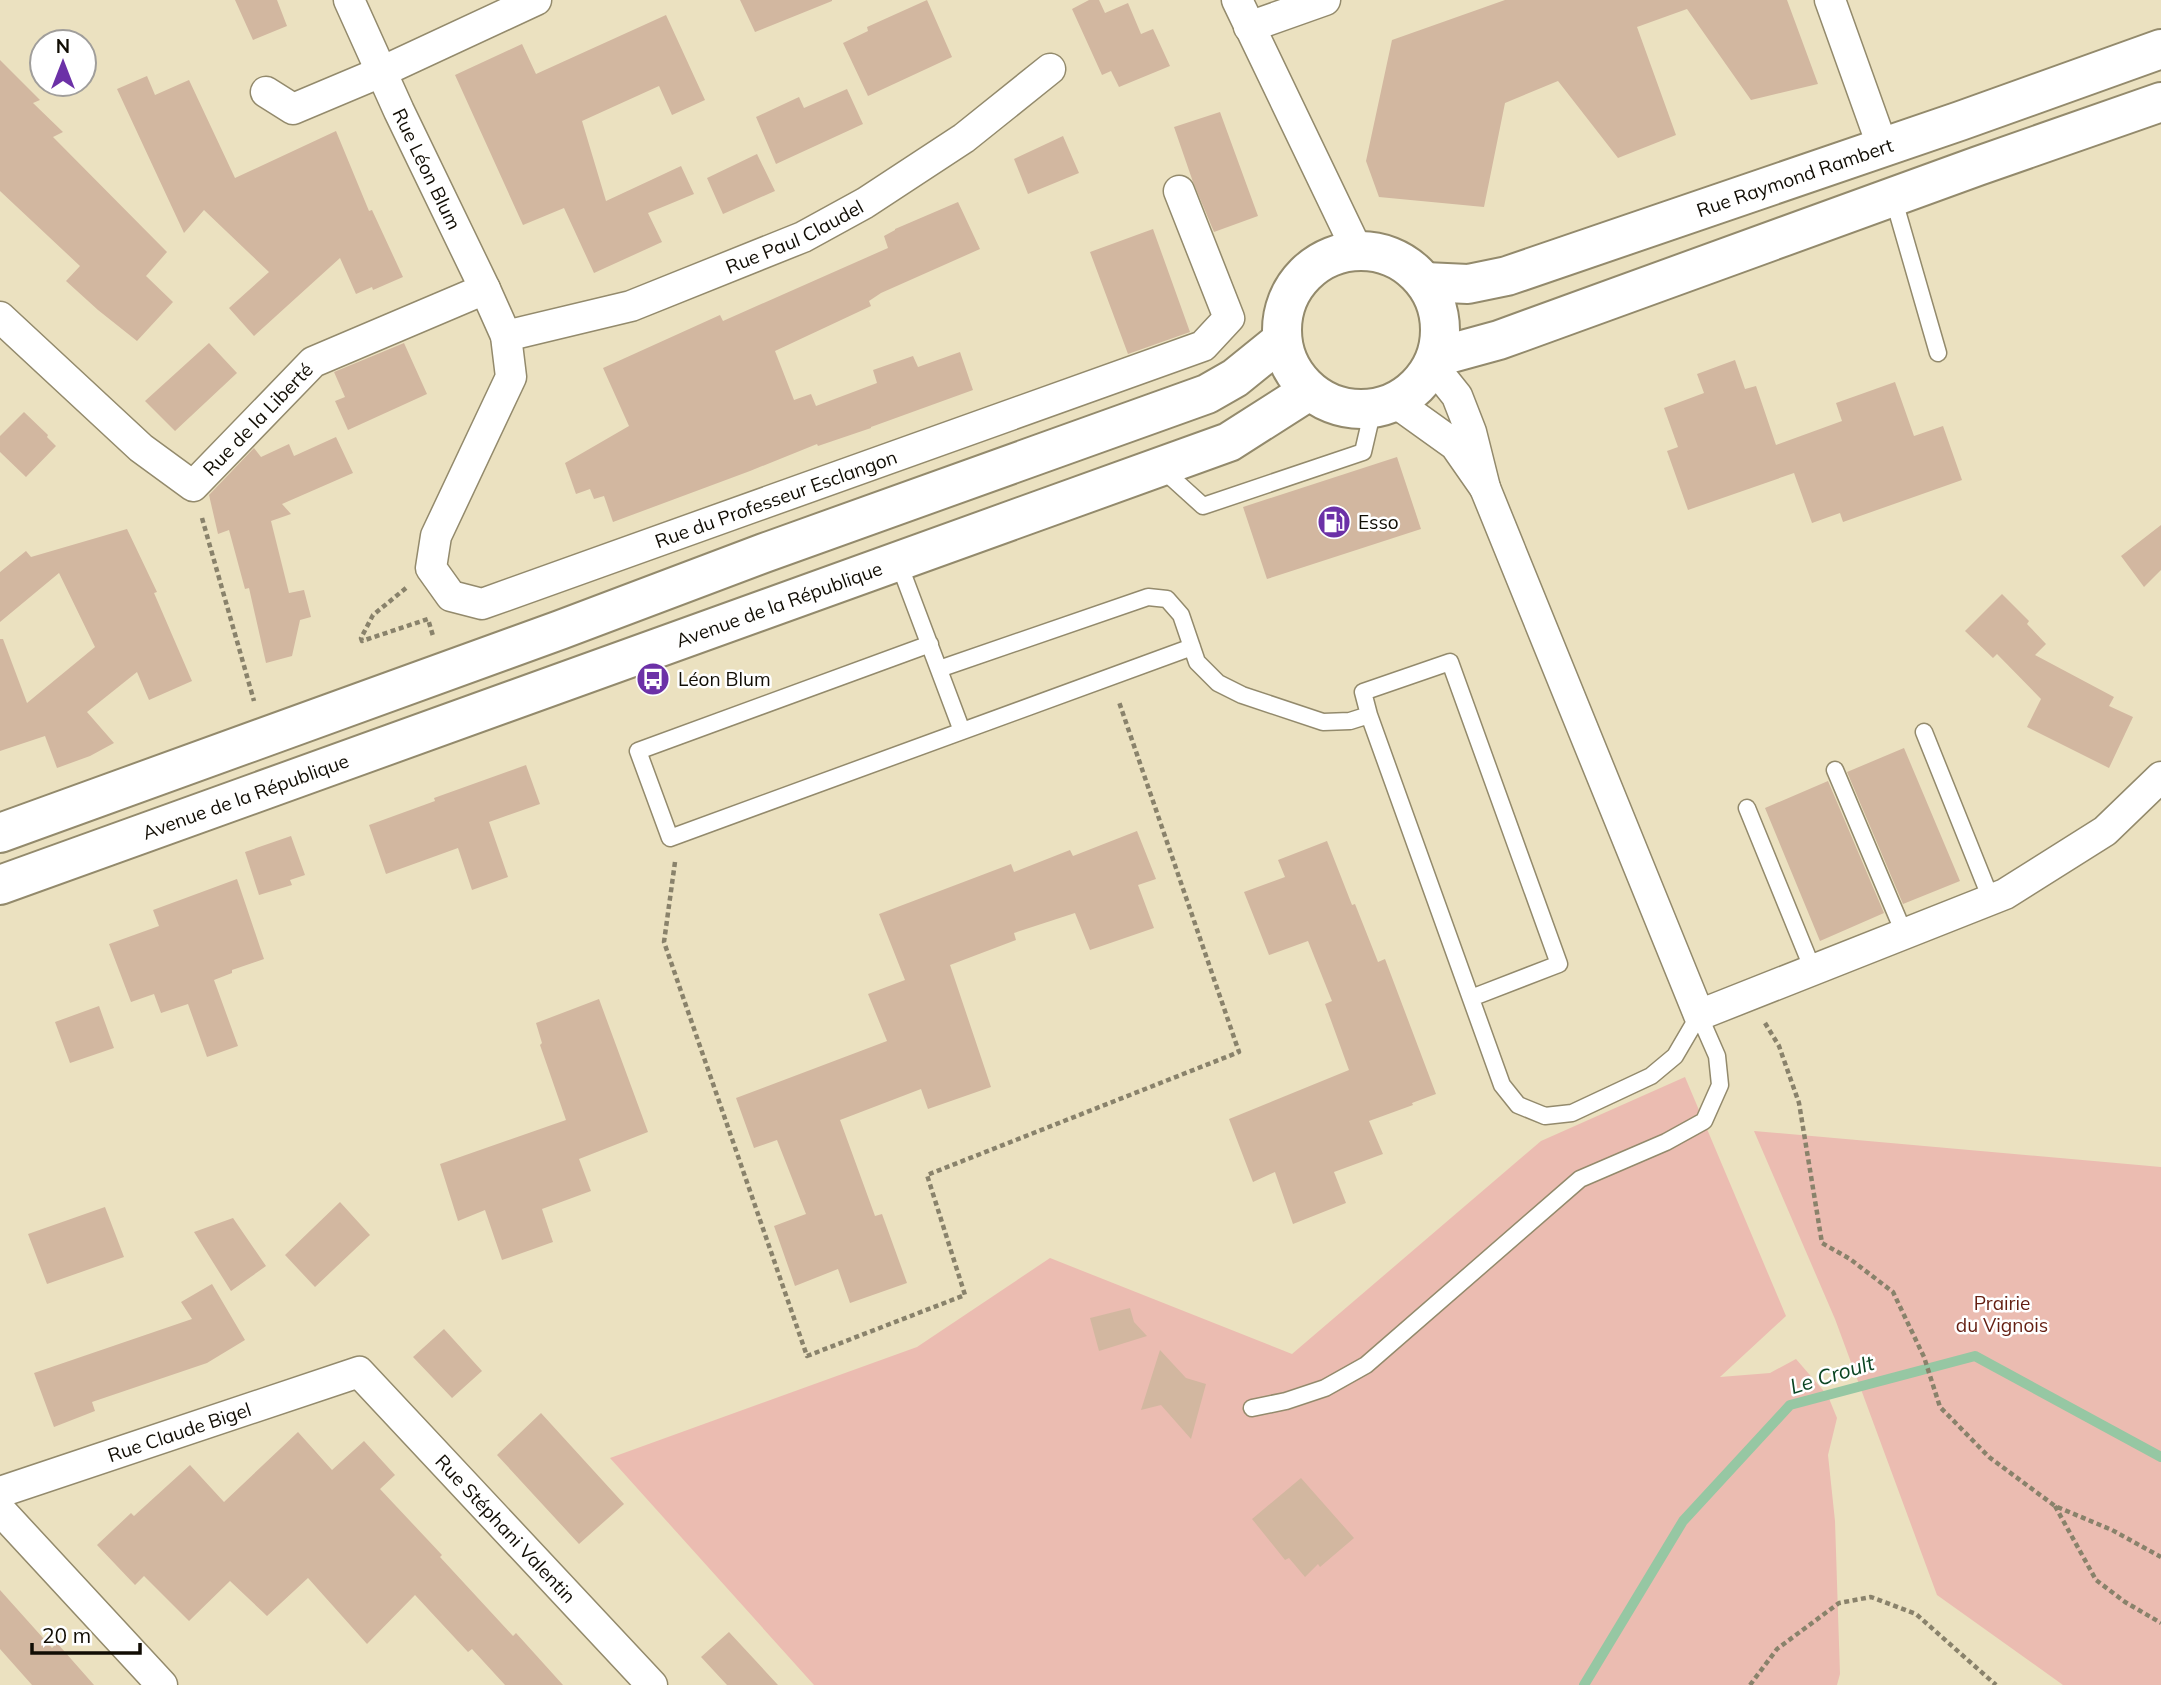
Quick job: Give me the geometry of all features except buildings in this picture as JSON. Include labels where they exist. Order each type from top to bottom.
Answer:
[{"type":"main road","name":"Rue Raymond Rambert","points":[[1425,282],[1468,284],[1507,276],[1883,148],[2161,49]]},
{"type":"main road","points":[[1435,362],[2161,102]]},
{"type":"main road","points":[[1357,250],[1383,253],[1406,264],[1425,282],[1437,306],[1441,331],[1435,362],[1417,387],[1384,405],[1351,409],[1329,403],[1310,391],[1296,376],[1282,340],[1283,314],[1292,290],[1309,270],[1331,256],[1357,250]]},
{"type":"main road","points":[[0,834],[1207,394],[1235,378],[1282,340]]},
{"type":"main road","name":"Avenue de la République","points":[[0,885],[1229,442],[1310,391]]},
{"type":"street","name":"Rue Léon Blum","points":[[349,0],[506,337]]},
{"type":"street","points":[[266,92],[293,109],[381,72],[536,0]]},
{"type":"street","points":[[1237,0],[1357,250]]},
{"type":"street","points":[[1249,27],[1325,0]]},
{"type":"street","points":[[1830,0],[1883,148]]},
{"type":"street","name":"Rue Paul Claudel","points":[[506,337],[631,306],[803,237],[864,203],[964,138],[1050,69]]},
{"type":"street","name":"Rue du Professeur Esclangon","points":[[431,568],[451,596],[482,604],[1203,346],[1229,318],[1179,191]]},
{"type":"street","name":"Rue de la Liberté","points":[[0,317],[141,448],[193,486],[313,362],[485,289]]},
{"type":"street","points":[[431,568],[436,536],[511,377],[506,337]]},
{"type":"street","points":[[1435,362],[1457,396],[1471,432],[1485,488],[1699,1015],[1998,897],[2105,831],[2161,776]]},
{"type":"street","points":[[1384,405],[1455,445],[1485,488]]},
{"type":"street","name":"Rue Claude Bigel","points":[[0,1492],[359,1372]]},
{"type":"street","name":"Rue Stéphani Valentin","points":[[359,1372],[652,1685]]},
{"type":"street","points":[[0,1510],[162,1685]]},
{"type":"lane","points":[[1893,197],[1938,353]]},
{"type":"lane","points":[[1159,466],[1203,506],[1363,452],[1384,405]]},
{"type":"lane","points":[[898,561],[962,731]]},
{"type":"lane","points":[[939,669],[1148,597],[1167,599],[1181,615],[1197,662],[1218,683],[1242,695],[1324,722],[1350,721],[1369,715]]},
{"type":"lane","points":[[930,644],[638,751],[670,838],[1192,647]]},
{"type":"lane","points":[[1471,998],[1559,964],[1450,662],[1363,692],[1369,715],[1502,1085],[1518,1105],[1545,1116],[1573,1113],[1651,1076],[1675,1056],[1699,1015]]},
{"type":"lane","points":[[1924,732],[1998,897]]},
{"type":"lane","points":[[1835,770],[1904,933]]},
{"type":"lane","points":[[1747,808],[1813,970]]},
{"type":"lane","points":[[1252,1408],[1286,1401],[1325,1388],[1366,1365],[1580,1179],[1666,1142],[1704,1121],[1720,1085],[1717,1056],[1699,1015]]},
{"type":"path","points":[[193,486],[264,737]]},
{"type":"path","points":[[431,568],[373,615],[360,638],[362,641],[428,619],[445,671]]},
{"type":"path","points":[[670,838],[676,855],[663,942],[807,1356],[965,1295],[927,1175],[1239,1052],[1111,677]]},
{"type":"path","points":[[1748,995],[1779,1046],[1799,1103],[1822,1243],[1850,1259],[1893,1292],[1924,1357],[1940,1406],[1989,1457],[2055,1506],[2112,1530],[2161,1557]]},
{"type":"path","points":[[2055,1506],[2096,1580],[2125,1602],[2161,1623]]},
{"type":"path","points":[[1750,1685],[1777,1649],[1839,1603],[1871,1597],[1916,1614],[1996,1685]]},
{"type":"green space","points":[[1685,1077],[1786,1316],[1720,1377],[1770,1373],[1796,1359],[1828,1396],[1837,1418],[1828,1455],[1835,1521],[1840,1674],[1837,1685],[814,1685],[610,1458],[917,1347],[1050,1258],[1292,1354],[1541,1141]]},
{"type":"green space","name":"Prairie du Vignois","points":[[1754,1131],[2161,1167],[2161,1685],[2063,1685],[1937,1595],[1835,1319]]},
{"type":"waterway","name":"Le Croult","points":[[1584,1685],[1683,1521],[1790,1405],[1975,1356],[2161,1457]]},
{"type":"place","name":"Esso","points":[[1334,522]]},
{"type":"place","name":"Léon Blum","points":[[653,679]]}]
